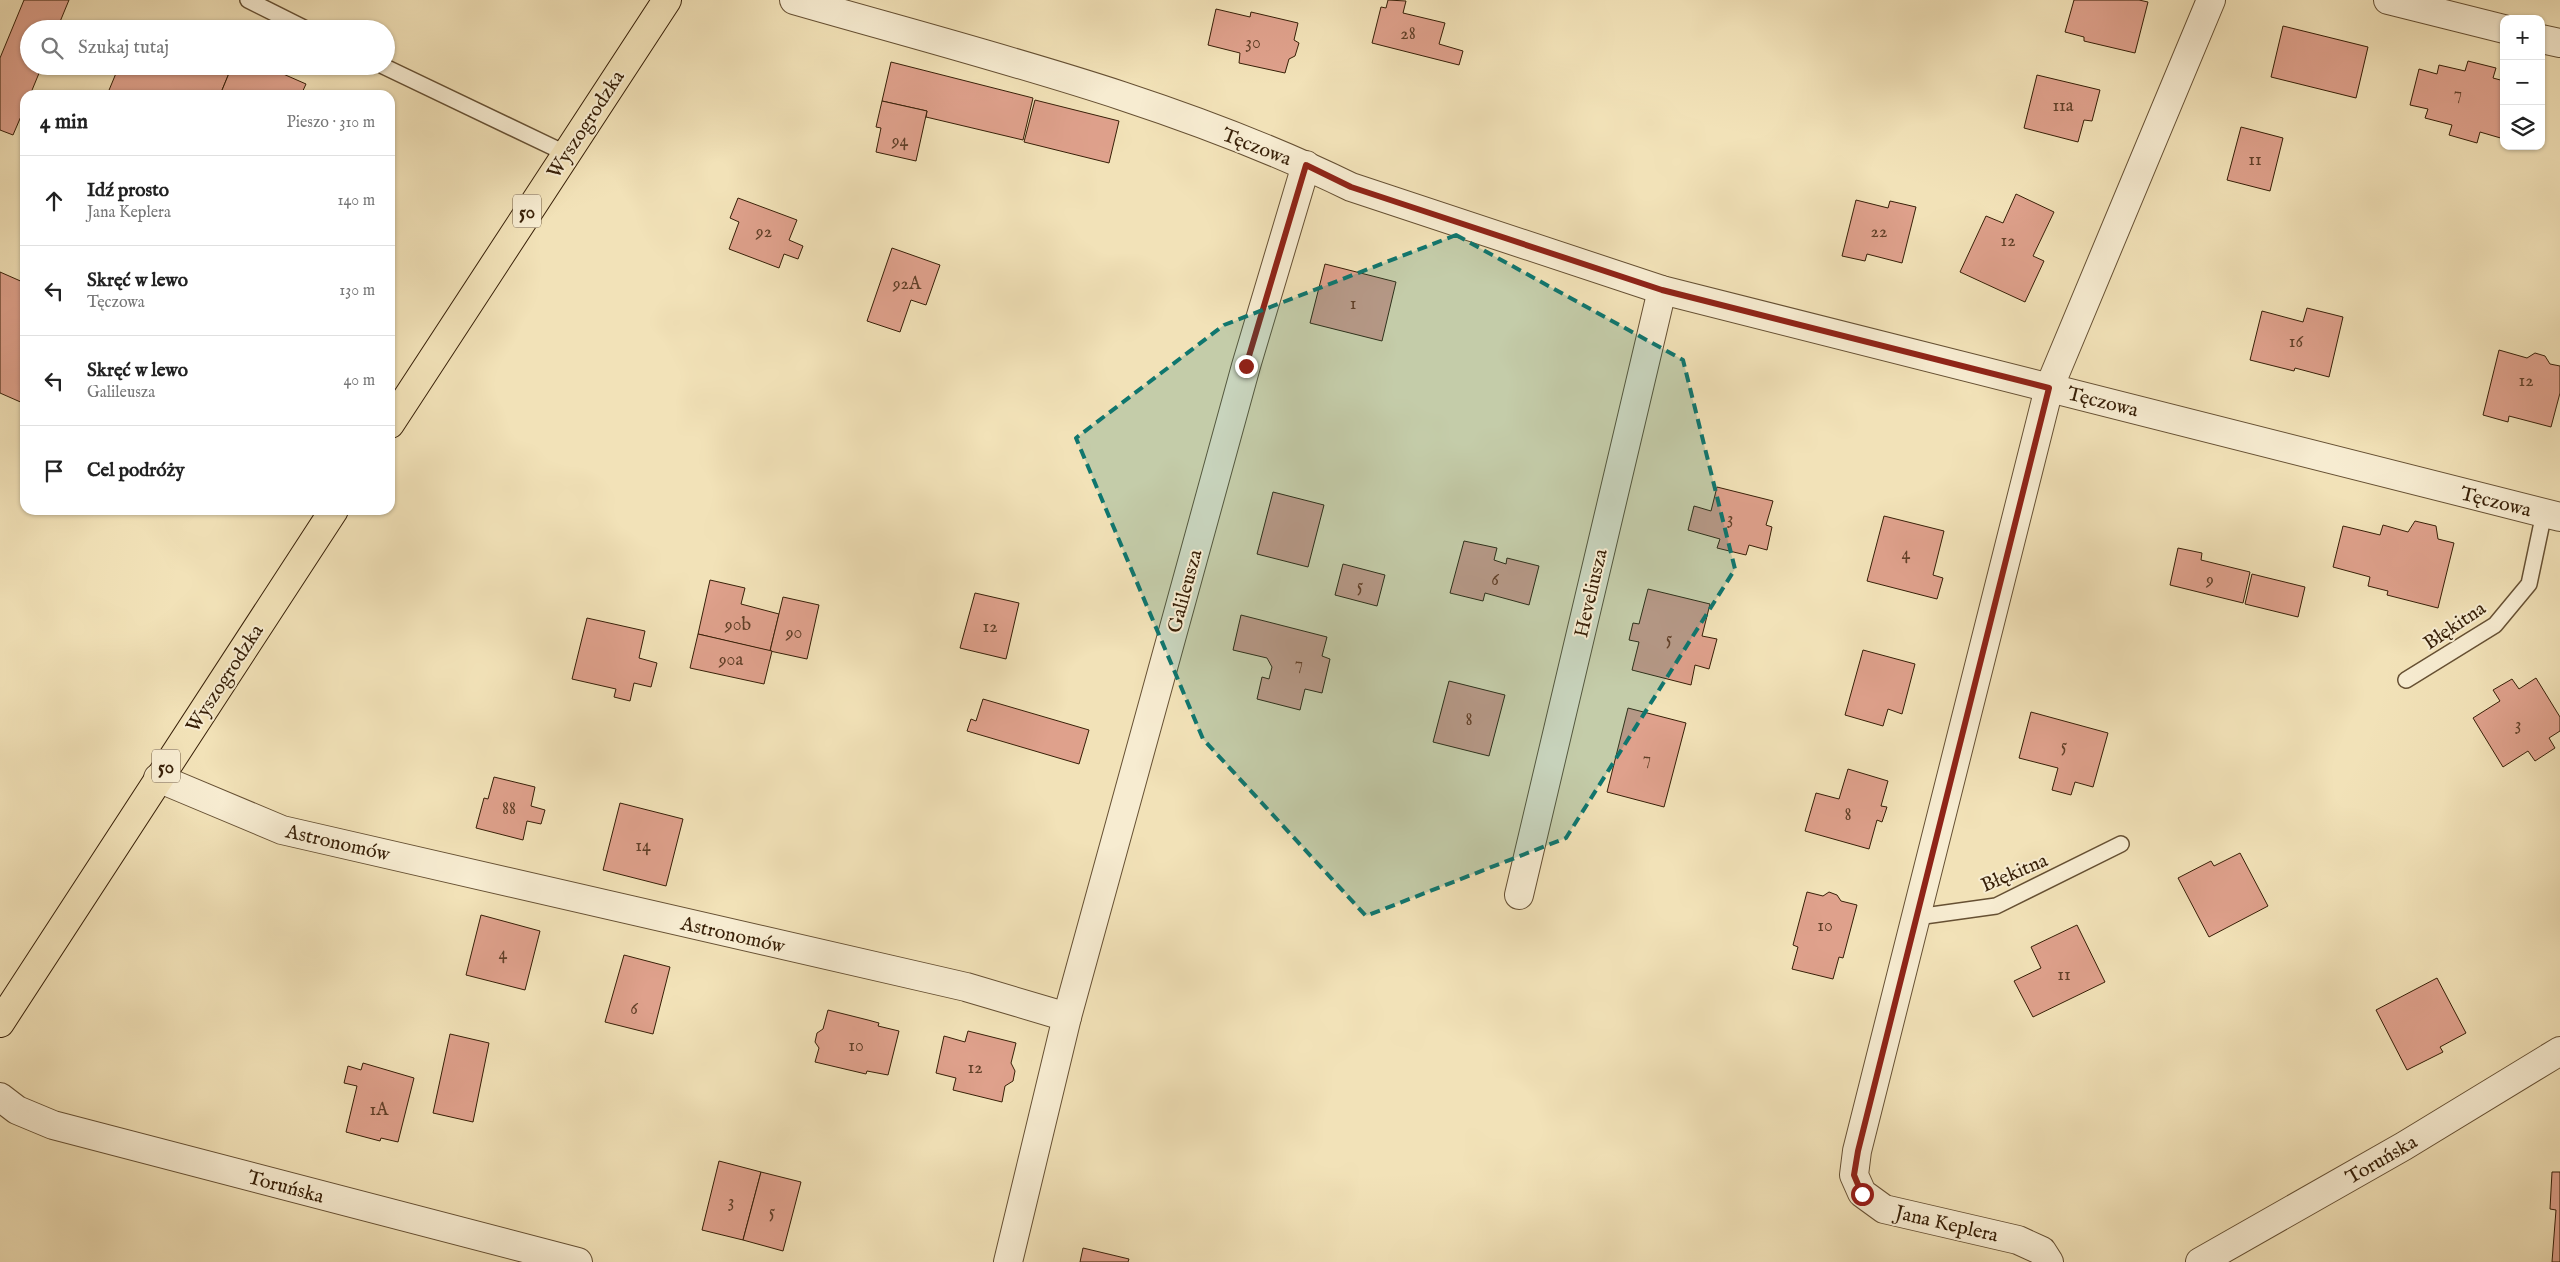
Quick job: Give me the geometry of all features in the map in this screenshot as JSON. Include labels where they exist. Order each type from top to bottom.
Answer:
[{"type":"main road","name":"Wyszogrodzka","points":[[395,416],[565,153],[667,0]]},
{"type":"main road","name":"Wyszogrodzka","points":[[0,1022],[331,515]]},
{"type":"street","name":"Tęczowa","points":[[794,0],[1121,94],[1306,165],[1351,187],[1662,290],[2552,515]]},
{"type":"street","name":"Jana Keplera","points":[[2049,1262],[2042,1251],[2018,1240],[1884,1208],[1862,1194],[1854,1175],[1858,1151],[2049,388],[2211,0]]},
{"type":"street","points":[[2388,0],[2500,28]]},
{"type":"street","points":[[2545,40],[2560,43]]},
{"type":"street","name":"Galileusza","points":[[1067,1018],[1246,366],[1306,165]]},
{"type":"street","name":"Heveliusza","points":[[1519,895],[1662,290]]},
{"type":"street","name":"Astronomów","points":[[158,778],[282,830],[966,987],[1067,1018]]},
{"type":"street","points":[[1008,1262],[1067,1018]]},
{"type":"street","name":"Toruńska","points":[[2200,1262],[2404,1146],[2560,1051]]},
{"type":"street","name":"Toruńska","points":[[0,1096],[17,1110],[53,1125],[578,1262]]},
{"type":"lane","points":[[248,0],[288,20]]},
{"type":"lane","points":[[395,72],[565,153]]},
{"type":"lane","name":"Błękitna","points":[[2406,680],[2495,625],[2529,584],[2552,515]]},
{"type":"lane","name":"Błękitna","points":[[1917,917],[1996,906],[2120,844]]},
{"type":"highlighted area","points":[[1456,235],[1683,360],[1735,569],[1566,838],[1366,916],[1203,739],[1076,438],[1224,325]]},
{"type":"building","points":[[24,0],[69,0],[61,20],[20,20],[20,75],[38,75],[32,90],[20,90],[20,119],[13,135],[0,130],[0,58]]},
{"type":"building","points":[[1388,0],[1406,1],[1403,13],[1445,23],[1439,44],[1463,51],[1459,65],[1372,43],[1381,7],[1386,8]]},
{"type":"building","points":[[2074,0],[2139,0],[2148,2],[2135,53],[2084,41],[2084,37],[2065,32]]},
{"type":"building","points":[[1216,9],[1250,17],[1251,12],[1298,23],[1294,40],[1299,43],[1295,56],[1289,59],[1285,73],[1239,63],[1240,53],[1208,45]]},
{"type":"building","points":[[2283,26],[2368,47],[2356,98],[2271,77]]},
{"type":"building","points":[[2468,61],[2496,68],[2493,78],[2500,80],[2500,138],[2480,132],[2477,143],[2449,135],[2452,125],[2425,118],[2428,109],[2410,105],[2419,69],[2437,74],[2439,65],[2465,71]]},
{"type":"building","points":[[891,62],[1033,98],[1023,140],[926,117],[927,111],[882,101]]},
{"type":"building","points":[[115,75],[228,75],[222,90],[109,90]]},
{"type":"building","points":[[228,75],[286,75],[306,84],[303,90],[222,90]]},
{"type":"building","points":[[2037,75],[2100,90],[2092,121],[2084,120],[2078,142],[2024,128]]},
{"type":"building","points":[[1035,100],[1119,121],[1109,163],[1024,142]]},
{"type":"building","points":[[882,101],[927,111],[916,161],[876,152],[881,128],[876,127]]},
{"type":"building","points":[[2241,127],[2283,138],[2270,191],[2227,180]]},
{"type":"building","points":[[2016,194],[2054,212],[2033,256],[2044,261],[2025,302],[1960,272],[1986,216],[2003,223]]},
{"type":"building","points":[[738,198],[797,220],[789,240],[803,246],[798,259],[784,254],[779,268],[729,249],[739,222],[730,218]]},
{"type":"building","points":[[1856,200],[1888,208],[1890,201],[1916,207],[1902,263],[1867,254],[1865,261],[1842,256]]},
{"type":"building","points":[[892,248],[940,265],[926,305],[911,300],[900,332],[867,321]]},
{"type":"building","points":[[1325,264],[1396,282],[1382,341],[1310,323]]},
{"type":"building","points":[[0,272],[20,281],[20,402],[0,393]]},
{"type":"building","points":[[2307,308],[2343,317],[2329,377],[2295,368],[2294,371],[2250,360],[2262,311],[2303,322]]},
{"type":"building","points":[[2499,350],[2527,358],[2535,353],[2545,356],[2550,364],[2560,366],[2560,393],[2551,427],[2509,416],[2508,422],[2483,415]]},
{"type":"building","points":[[1717,487],[1773,501],[1766,525],[1772,527],[1767,550],[1749,545],[1746,555],[1717,548],[1720,539],[1688,530],[1694,506],[1711,511]]},
{"type":"building","points":[[1273,492],[1324,505],[1308,567],[1257,554]]},
{"type":"building","points":[[1884,516],[1944,531],[1933,575],[1943,578],[1937,599],[1867,581]]},
{"type":"building","points":[[2415,521],[2436,526],[2438,539],[2454,543],[2438,608],[2387,595],[2388,591],[2368,586],[2370,577],[2333,567],[2343,526],[2380,535],[2383,525],[2408,532]]},
{"type":"building","points":[[1464,541],[1497,548],[1494,560],[1506,564],[1507,558],[1539,566],[1529,605],[1485,593],[1483,601],[1450,593]]},
{"type":"building","points":[[2178,548],[2202,553],[2201,560],[2250,572],[2243,603],[2170,585]]},
{"type":"building","points":[[1343,564],[1385,575],[1377,606],[1335,595]]},
{"type":"building","points":[[2252,574],[2305,587],[2298,617],[2245,604]]},
{"type":"building","points":[[710,580],[745,588],[741,604],[779,614],[770,651],[698,634]]},
{"type":"building","points":[[1648,589],[1710,604],[1702,636],[1717,639],[1709,669],[1695,665],[1691,685],[1632,670],[1639,642],[1629,640],[1633,623],[1639,624]]},
{"type":"building","points":[[975,593],[1019,603],[1006,659],[960,648]]},
{"type":"building","points":[[783,597],[819,605],[807,659],[770,651]]},
{"type":"building","points":[[1241,615],[1327,637],[1322,656],[1330,659],[1322,693],[1305,689],[1300,710],[1257,699],[1262,677],[1269,679],[1272,667],[1267,658],[1233,650]]},
{"type":"building","points":[[587,618],[645,631],[639,658],[657,663],[651,687],[634,683],[630,701],[614,697],[616,689],[572,679]]},
{"type":"building","points":[[698,634],[772,651],[764,684],[690,668]]},
{"type":"building","points":[[1863,650],[1915,664],[1902,714],[1888,709],[1883,726],[1845,715]]},
{"type":"building","points":[[2536,678],[2560,717],[2560,731],[2549,738],[2555,748],[2535,761],[2528,751],[2503,767],[2473,718],[2500,701],[2493,690],[2512,679],[2519,689]]},
{"type":"building","points":[[1449,681],[1505,695],[1489,756],[1433,742]]},
{"type":"building","points":[[983,699],[1089,730],[1079,764],[967,731],[971,719],[976,721]]},
{"type":"building","points":[[1628,708],[1686,723],[1664,807],[1607,792]]},
{"type":"building","points":[[2031,712],[2108,733],[2093,787],[2075,782],[2071,795],[2052,790],[2058,768],[2019,758]]},
{"type":"building","points":[[1848,769],[1888,781],[1881,806],[1887,807],[1882,822],[1877,820],[1869,849],[1805,831],[1816,793],[1839,799]]},
{"type":"building","points":[[494,777],[535,787],[531,806],[545,810],[541,824],[527,821],[523,840],[476,828],[484,798],[488,799]]},
{"type":"building","points":[[620,803],[683,819],[666,886],[603,870]]},
{"type":"building","points":[[2240,853],[2268,906],[2209,937],[2178,878],[2211,861],[2214,866]]},
{"type":"building","points":[[1807,892],[1823,896],[1829,892],[1837,895],[1841,901],[1857,905],[1843,958],[1839,957],[1833,979],[1792,969],[1798,947],[1793,945]]},
{"type":"building","points":[[481,915],[540,931],[525,990],[466,975]]},
{"type":"building","points":[[2077,925],[2105,982],[2033,1017],[2014,981],[2041,968],[2031,947]]},
{"type":"building","points":[[624,955],[670,967],[653,1034],[605,1022]]},
{"type":"building","points":[[2437,978],[2466,1033],[2440,1047],[2443,1052],[2407,1070],[2376,1010]]},
{"type":"building","points":[[828,1010],[879,1023],[878,1026],[899,1031],[888,1075],[867,1071],[866,1074],[815,1062],[819,1048],[815,1042],[817,1033],[823,1029]]},
{"type":"building","points":[[968,1031],[1016,1043],[1011,1063],[1015,1071],[1013,1081],[1005,1086],[1002,1102],[953,1090],[956,1078],[936,1073],[944,1036],[965,1042]]},
{"type":"building","points":[[450,1034],[489,1043],[473,1122],[433,1113]]},
{"type":"building","points":[[363,1063],[414,1078],[398,1142],[381,1138],[380,1141],[346,1132],[357,1086],[344,1083],[348,1066],[361,1070]]},
{"type":"building","points":[[719,1161],[761,1172],[743,1240],[702,1230]]},
{"type":"building","points":[[761,1172],[801,1182],[783,1251],[743,1240]]},
{"type":"building","points":[[2552,1172],[2560,1172],[2560,1262],[2552,1262],[2556,1210],[2550,1209]]},
{"type":"building","points":[[1083,1248],[1129,1259],[1128,1262],[1080,1262]]},
{"type":"route","points":[[1246,366],[1306,165],[1351,187],[1662,290],[2049,388],[1924,881],[1917,917],[1858,1151],[1854,1175],[1862,1194]]}]
